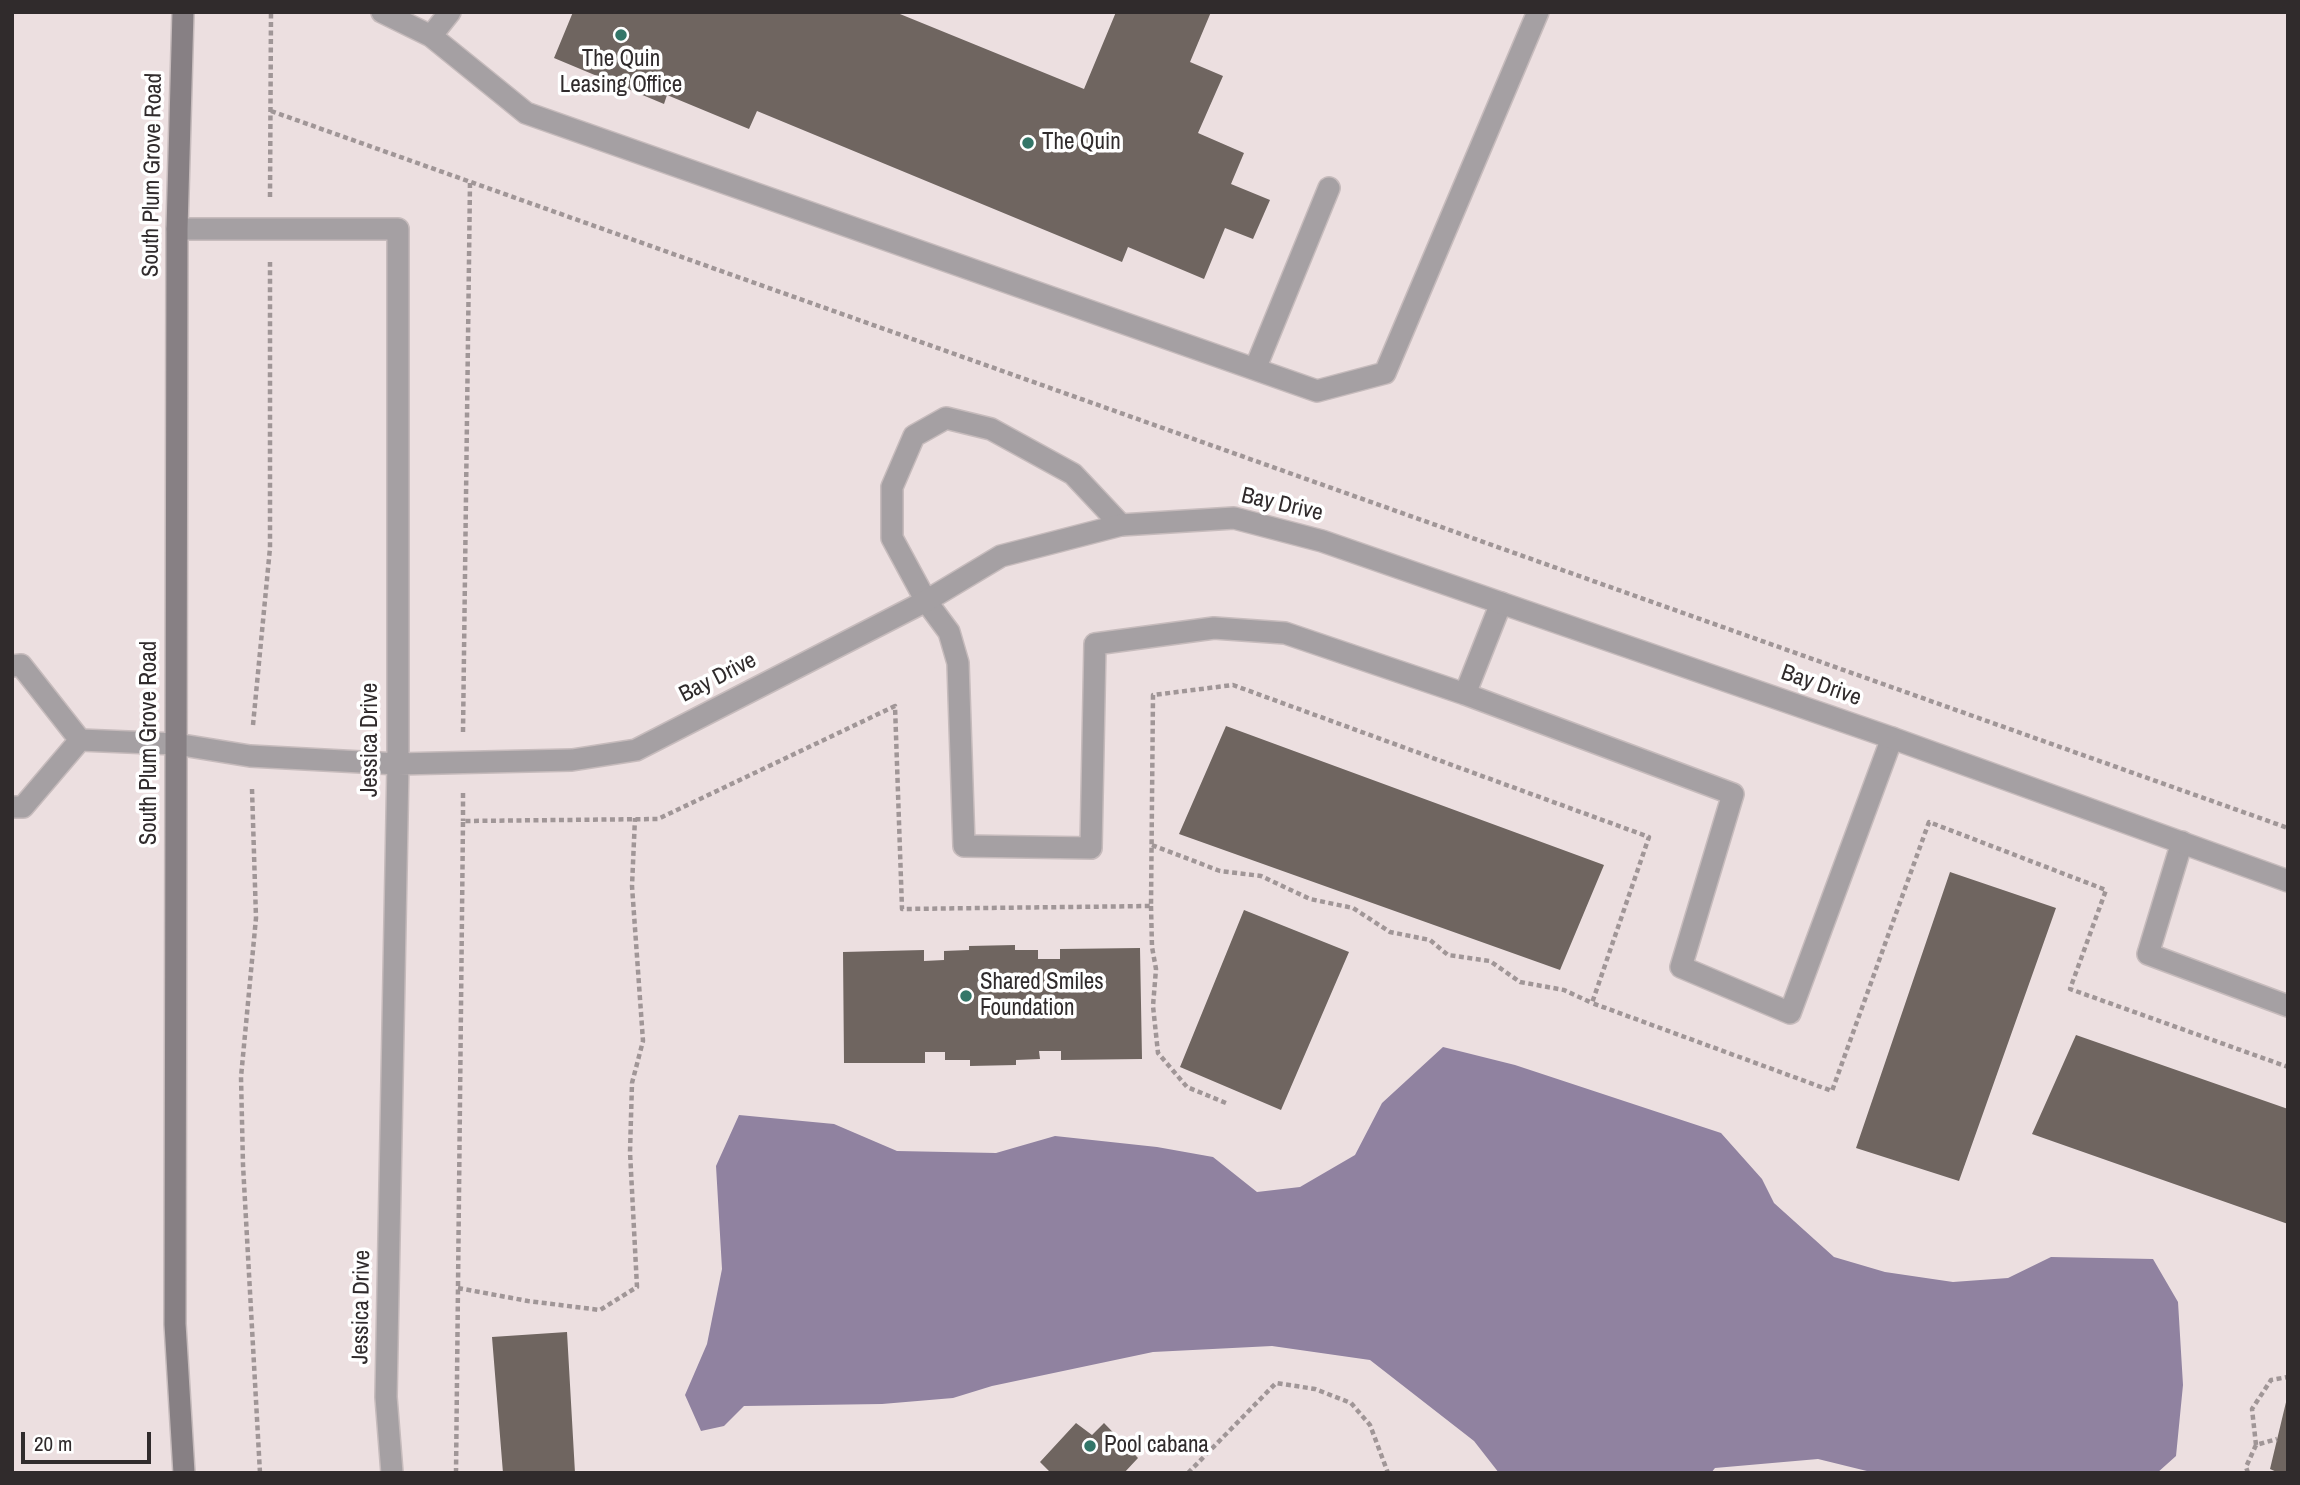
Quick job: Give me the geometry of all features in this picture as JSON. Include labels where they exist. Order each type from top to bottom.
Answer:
[{"type":"street","name":"South Plum Grove Road","points":[[184,12],[177,229],[175,1324],[184,1473]]},
{"type":"street","points":[[382,12],[431,36],[526,113],[1317,391],[1385,373],[1538,12]]},
{"type":"street","points":[[431,36],[450,12]]},
{"type":"street","points":[[1255,369],[1329,188]]},
{"type":"street","name":"Jessica Drive","points":[[177,229],[398,229],[398,764],[386,1397],[392,1473]]},
{"type":"street","points":[[1121,525],[1073,474],[991,429],[946,418],[914,436],[892,487],[892,538],[926,601],[949,632],[958,663],[964,846],[1091,848],[1095,644],[1214,628],[1285,633],[1465,694],[1733,794],[1681,967],[1790,1013],[1892,738]]},
{"type":"street","name":"Bay Drive","points":[[80,740],[176,744],[250,756],[398,764],[572,760],[636,750],[926,601],[1001,556],[1121,525],[1234,518],[1322,541],[1892,738],[2288,881]]},
{"type":"street","points":[[1465,694],[1501,603]]},
{"type":"street","points":[[12,666],[21,665],[80,740],[23,807],[12,807]]},
{"type":"street","points":[[2182,842],[2148,954],[2288,1006]]},
{"type":"path","points":[[271,111],[2288,828]]},
{"type":"path","points":[[456,1473],[470,182]]},
{"type":"path","points":[[1226,1103],[1187,1087],[1158,1053],[1153,1006],[1156,969],[1152,947],[1153,695],[1233,685],[1648,837],[1592,1003]]},
{"type":"path","points":[[463,821],[658,819],[895,706],[902,909],[1152,906]]},
{"type":"path","points":[[458,1288],[528,1301],[600,1310],[637,1287],[630,1152],[632,1083],[643,1041],[632,886],[635,818]]},
{"type":"path","points":[[1152,845],[1220,871],[1261,876],[1310,899],[1353,908],[1390,932],[1430,940],[1448,955],[1490,961],[1520,982],[1564,990],[1592,1003],[1832,1091],[1929,822],[2106,890],[2070,989],[2288,1067]]},
{"type":"path","points":[[2248,1473],[2246,1467],[2256,1445],[2252,1409],[2271,1380],[2288,1377]]},
{"type":"path","points":[[1188,1473],[1276,1383],[1315,1389],[1351,1404],[1370,1425],[1388,1473]]},
{"type":"path","points":[[2256,1445],[2277,1439]]},
{"type":"shaded area","points":[[1443,1047],[1515,1065],[1721,1133],[1762,1179],[1774,1203],[1834,1257],[1885,1272],[1953,1282],[2008,1278],[2051,1257],[2153,1259],[2178,1302],[2183,1385],[2176,1456],[2157,1473],[1875,1473],[1818,1459],[1715,1468],[1711,1473],[1499,1473],[1474,1441],[1370,1360],[1272,1346],[1153,1352],[992,1386],[953,1398],[882,1404],[744,1406],[724,1426],[701,1431],[685,1395],[707,1344],[722,1269],[716,1166],[739,1115],[834,1124],[897,1151],[996,1153],[1055,1136],[1157,1147],[1213,1157],[1257,1192],[1300,1187],[1355,1155],[1382,1103]]},
{"type":"building","name":"The Quin","points":[[573,12],[895,12],[1084,89],[1116,12],[1211,12],[1190,62],[1223,76],[1198,133],[1244,153],[1231,184],[1270,200],[1253,239],[1225,228],[1204,279],[1128,247],[1122,262],[757,111],[749,129],[667,95],[664,104],[554,58]]},
{"type":"building","points":[[1226,726],[1604,865],[1560,970],[1179,834]]},
{"type":"building","points":[[1950,872],[2056,908],[1959,1181],[1856,1148]]},
{"type":"building","points":[[1244,910],[1349,952],[1281,1110],[1180,1067]]},
{"type":"building","points":[[1015,945],[1015,950],[1038,950],[1038,959],[1060,959],[1060,949],[1140,948],[1142,1059],[1061,1060],[1061,1051],[1039,1051],[1040,1059],[1016,1060],[1016,1065],[970,1066],[970,1060],[945,1060],[945,1052],[925,1052],[925,1063],[844,1063],[843,952],[924,950],[924,961],[944,960],[944,951],[969,950],[969,946]]},
{"type":"building","points":[[2076,1035],[2288,1109],[2288,1224],[2032,1134]]},
{"type":"building","points":[[567,1332],[575,1473],[503,1473],[492,1337]]},
{"type":"building","points":[[2287,1398],[2288,1473],[2279,1473],[2270,1469]]},
{"type":"building","name":"Pool cabana","points":[[1076,1423],[1092,1435],[1104,1423],[1138,1458],[1124,1473],[1051,1473],[1040,1462]]},
{"type":"place","name":"The Quin Leasing Office","points":[[621,35]]},
{"type":"place","name":"The Quin","points":[[1028,143]]},
{"type":"place","name":"Shared Smiles Foundation","points":[[966,996]]},
{"type":"place","name":"Pool cabana","points":[[1090,1446]]}]
